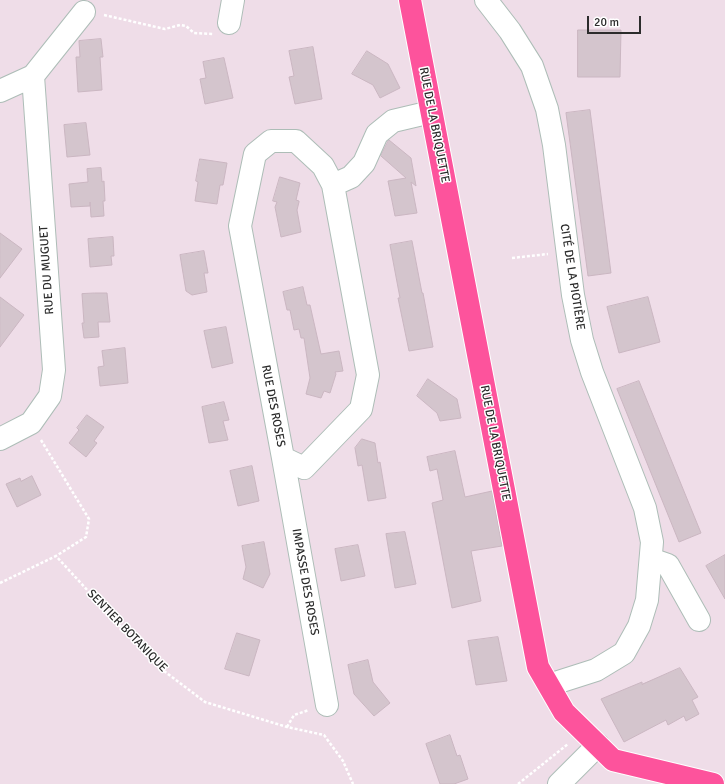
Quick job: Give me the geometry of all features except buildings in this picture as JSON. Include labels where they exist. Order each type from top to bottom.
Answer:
[{"type":"main road","name":"RUE DE LA BRIQUETTE","points":[[410,0],[538,667],[564,712],[613,760],[713,784]]},
{"type":"street","points":[[223,29],[233,0]]},
{"type":"street","name":"CITÉ DE LA PIOTIÈRE","points":[[486,0],[510,31],[532,66],[547,109],[554,145],[573,295],[582,340],[592,372],[645,508],[652,542],[647,600],[639,626],[624,653],[596,670],[549,685]]},
{"type":"street","points":[[0,91],[33,76],[84,12]]},
{"type":"street","name":"RUE DU MUGUET","points":[[0,439],[31,423],[50,396],[54,370],[33,76]]},
{"type":"street","points":[[333,185],[351,177],[364,163],[377,134],[392,121],[431,112]]},
{"type":"street","name":"RUE DES ROSES","points":[[296,141],[323,166],[333,185],[368,375],[361,409],[304,468],[283,458],[240,226],[255,154],[271,142],[296,141]]},
{"type":"street","name":"IMPASSE DES ROSES","points":[[283,458],[327,705]]},
{"type":"street","points":[[651,559],[668,565],[699,620]]},
{"type":"street","points":[[559,784],[591,738]]},
{"type":"path","points":[[84,12],[165,29],[180,25],[186,26],[194,33],[223,29]]},
{"type":"path","points":[[512,258],[567,252]]},
{"type":"path","points":[[0,583],[56,556],[86,537],[89,519],[71,492],[31,423]]},
{"type":"path","name":"SENTIER BOTANIQUE","points":[[56,556],[156,665],[205,702],[287,727],[324,736],[343,761],[353,784]]},
{"type":"path","points":[[287,727],[294,715],[327,705]]},
{"type":"path","points":[[518,784],[591,738]]}]
